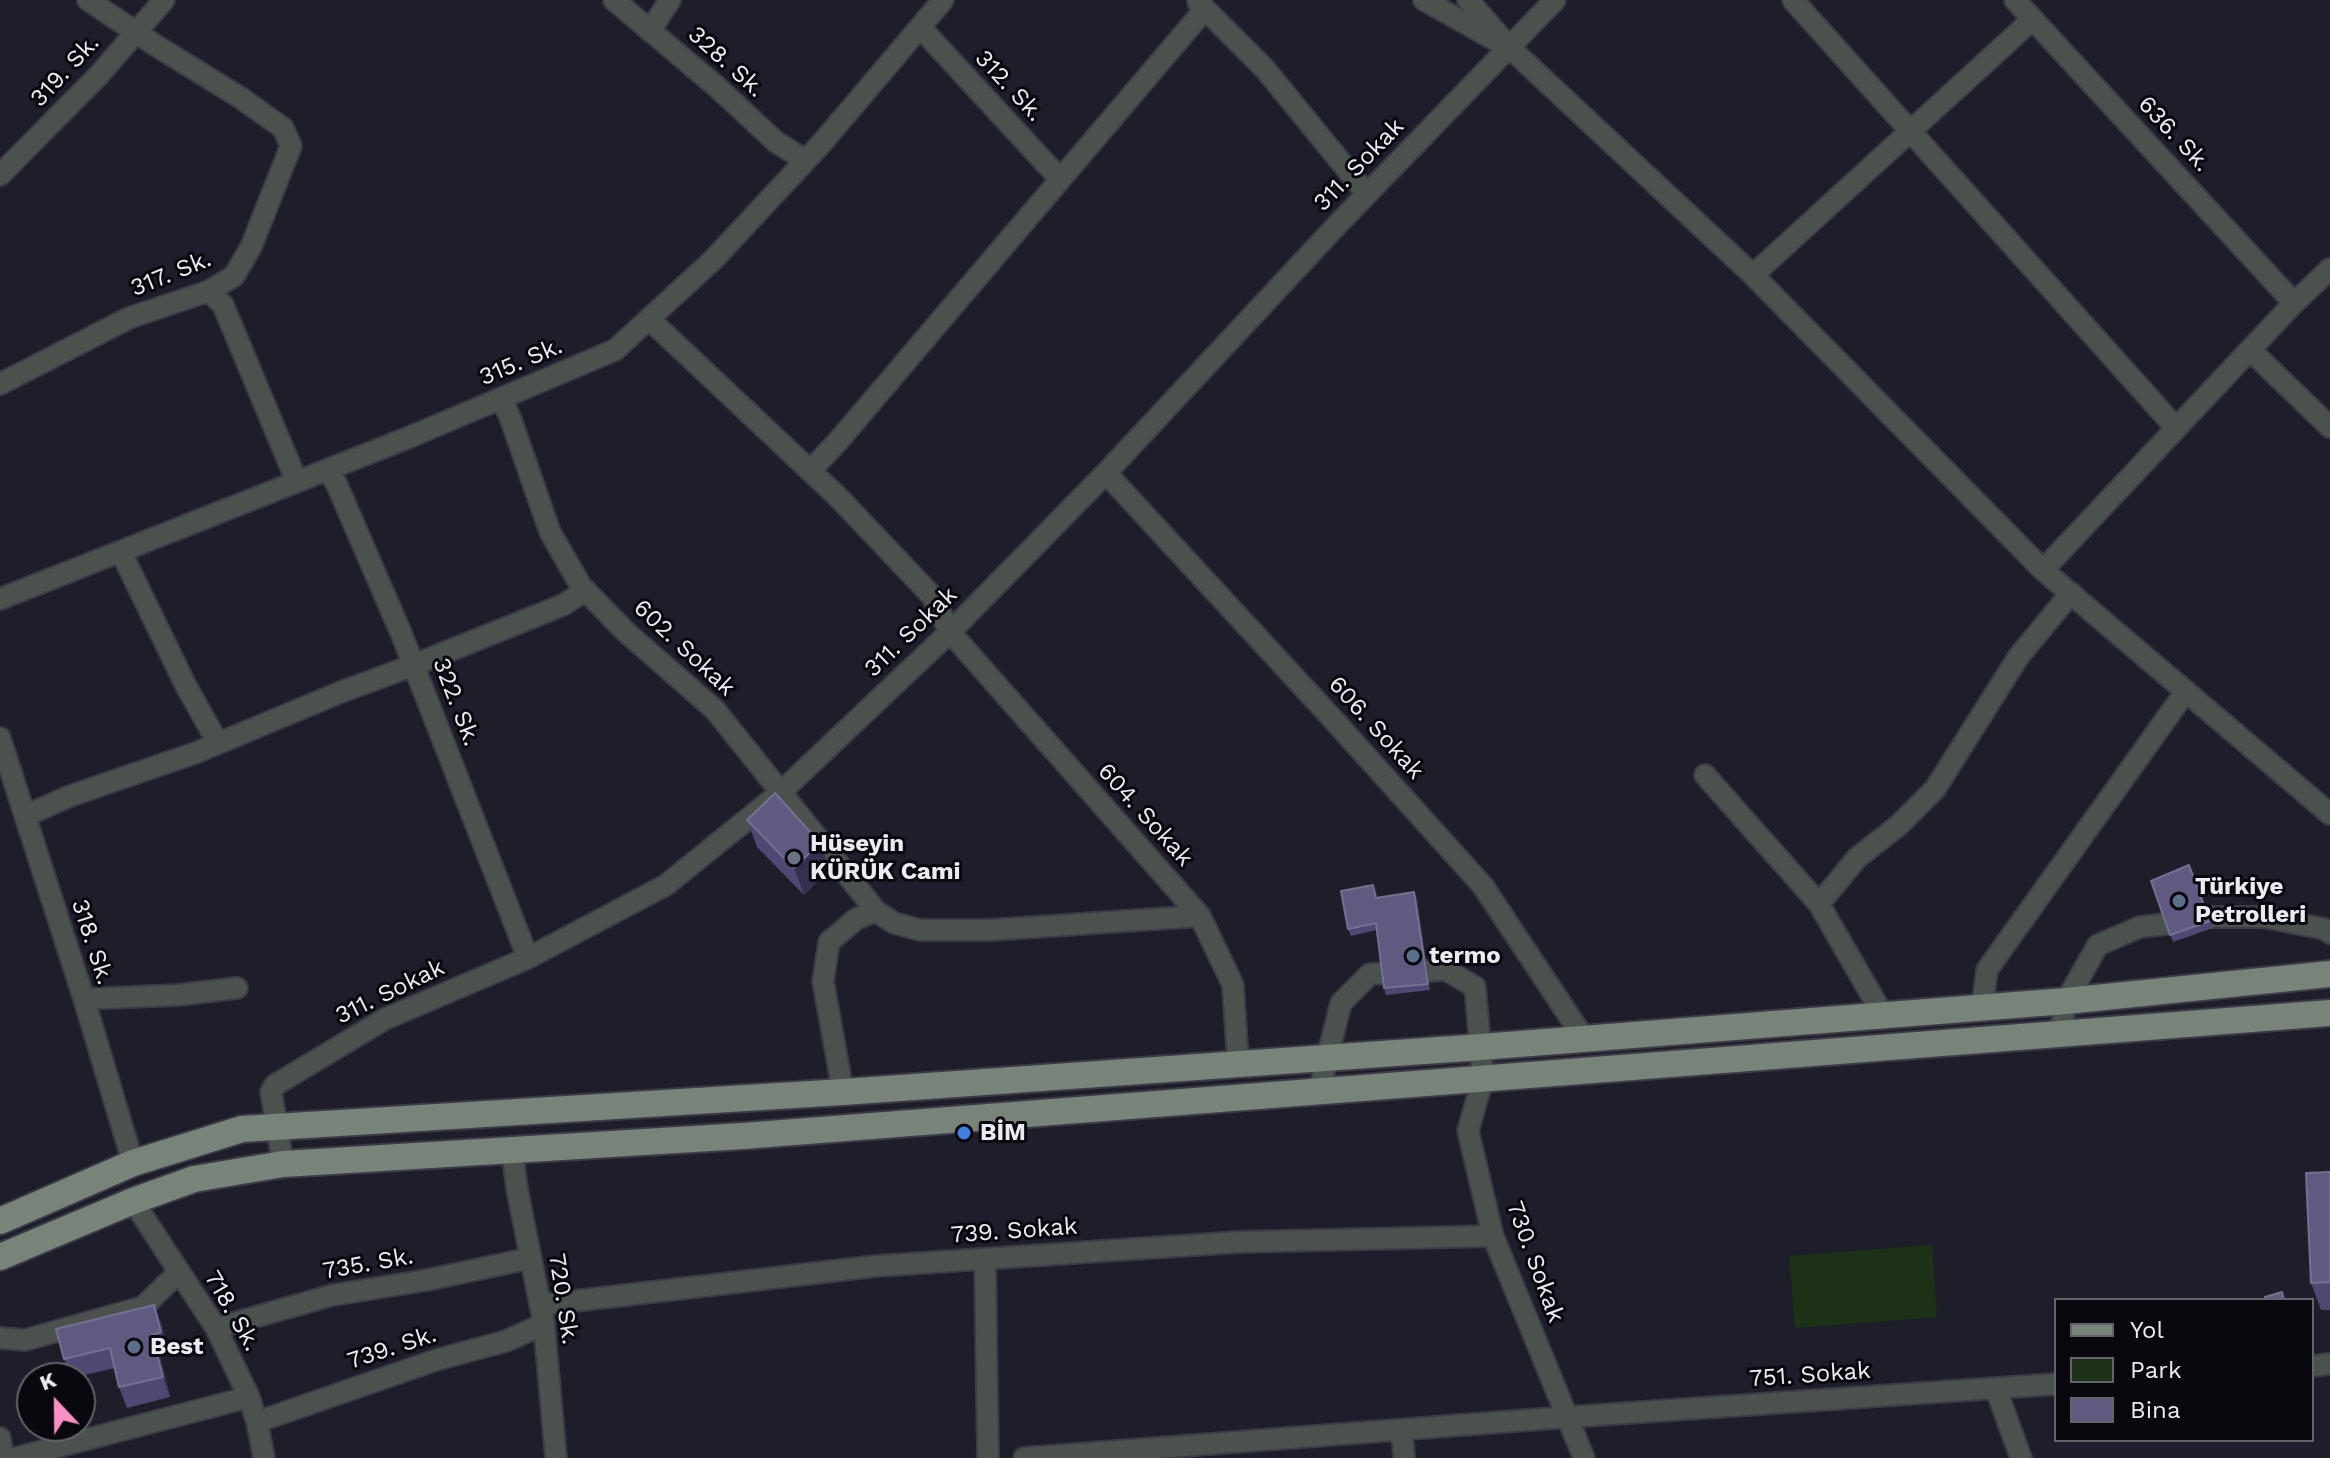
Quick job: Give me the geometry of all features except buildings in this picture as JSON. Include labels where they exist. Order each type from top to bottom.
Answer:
[{"type":"main road","points":[[0,1221],[133,1163],[242,1129],[843,1092],[1481,1047],[2066,1001],[2330,974]]},
{"type":"main road","points":[[0,1257],[194,1179],[283,1164],[743,1136],[2330,1013]]},
{"type":"street","points":[[88,0],[137,31]]},
{"type":"street","name":"319. Sk.","points":[[0,175],[99,75],[164,0]]},
{"type":"street","name":"328. Sk.","points":[[614,0],[717,87],[776,142],[805,160]]},
{"type":"street","points":[[650,31],[670,0]]},
{"type":"street","name":"315. Sk.","points":[[0,599],[328,470],[615,350],[713,260],[805,160],[943,0]]},
{"type":"street","points":[[1424,0],[1509,47]]},
{"type":"street","points":[[1468,0],[1509,47],[1753,275],[2043,570],[2330,814]]},
{"type":"street","name":"311. Sokak","points":[[278,1128],[271,1092],[275,1085],[385,1019],[528,958],[666,885],[781,792],[950,632],[1106,473],[1367,194],[1555,0]]},
{"type":"street","points":[[1793,0],[2176,428]]},
{"type":"street","name":"636. Sk.","points":[[2015,0],[2294,303]]},
{"type":"street","points":[[810,471],[1187,33],[1201,5],[1265,69],[1367,194]]},
{"type":"street","points":[[1753,275],[2033,19]]},
{"type":"street","name":"312. Sk.","points":[[920,27],[1060,179]]},
{"type":"street","name":"317. Sk.","points":[[0,384],[129,318],[209,291],[234,276],[251,247],[291,146],[283,128],[137,31]]},
{"type":"street","points":[[2043,570],[2294,303],[2330,269]]},
{"type":"street","points":[[209,291],[223,305],[297,482]]},
{"type":"street","name":"604. Sokak","points":[[649,319],[810,471],[932,596],[950,632],[1200,916],[1233,985],[1238,1063]]},
{"type":"street","points":[[2250,350],[2330,427]]},
{"type":"street","name":"602. Sokak","points":[[501,399],[550,532],[585,591],[626,632],[715,710],[876,911]]},
{"type":"street","name":"322. Sk.","points":[[328,470],[414,665],[528,958]]},
{"type":"street","name":"606. Sokak","points":[[1106,473],[1483,886],[1583,1037]]},
{"type":"street","points":[[121,552],[186,686],[218,743]]},
{"type":"street","points":[[25,816],[414,665],[563,605],[585,591]]},
{"type":"street","points":[[1819,904],[1857,858],[1899,825],[1935,789],[2019,656],[2071,593]]},
{"type":"street","points":[[1982,1007],[1987,970],[2186,691]]},
{"type":"street","name":"318. Sk.","points":[[0,738],[133,1163]]},
{"type":"street","points":[[1705,775],[1819,904],[1883,1015]]},
{"type":"street","points":[[843,1092],[823,981],[829,942],[856,919],[876,911],[894,923],[920,930],[990,930],[1200,916]]},
{"type":"street","points":[[2209,917],[2263,917],[2325,929],[2330,933]]},
{"type":"street","points":[[2060,1034],[2066,1001],[2098,945],[2140,927],[2166,924]]},
{"type":"street","name":"730. Sokak","points":[[1330,1057],[1341,1003],[1370,974],[1446,970],[1475,987],[1483,1078],[1468,1131],[1493,1236],[1584,1458]]},
{"type":"street","points":[[84,999],[178,995],[237,988]]},
{"type":"street","points":[[1319,1091],[1330,1057]]},
{"type":"street","points":[[278,1128],[283,1164]]},
{"type":"street","name":"720. Sk.","points":[[512,1150],[542,1315],[556,1458]]},
{"type":"street","name":"718. Sk.","points":[[133,1201],[216,1328],[249,1397],[264,1458]]},
{"type":"street","name":"739. Sokak","points":[[542,1315],[876,1266],[1239,1242],[1493,1236]]},
{"type":"street","name":"735. Sk.","points":[[216,1328],[333,1295],[427,1280],[531,1258]]},
{"type":"street","points":[[985,1259],[988,1458]]},
{"type":"street","points":[[0,1338],[25,1340],[143,1307],[179,1272]]},
{"type":"street","name":"739. Sk.","points":[[257,1422],[436,1360],[506,1341],[542,1315]]},
{"type":"street","name":"751. Sokak","points":[[1024,1458],[1206,1451],[1568,1417],[2054,1384]]},
{"type":"street","points":[[1996,1389],[2021,1458]]},
{"type":"street","points":[[15,1458],[249,1397]]},
{"type":"street","points":[[1402,1431],[1404,1458]]},
{"type":"street","points":[[0,1438],[3,1458]]},
{"type":"green space","points":[[1932,1245],[1937,1317],[1795,1328],[1789,1256]]},
{"type":"place","name":"Hüseyin KÜRÜK Cami","points":[[794,858]]},
{"type":"place","name":"Türkiye Petrolleri","points":[[2179,901]]},
{"type":"place","name":"termo","points":[[1413,956]]},
{"type":"place","name":"BİM","points":[[964,1133]]},
{"type":"place","name":"Best","points":[[134,1347]]}]
